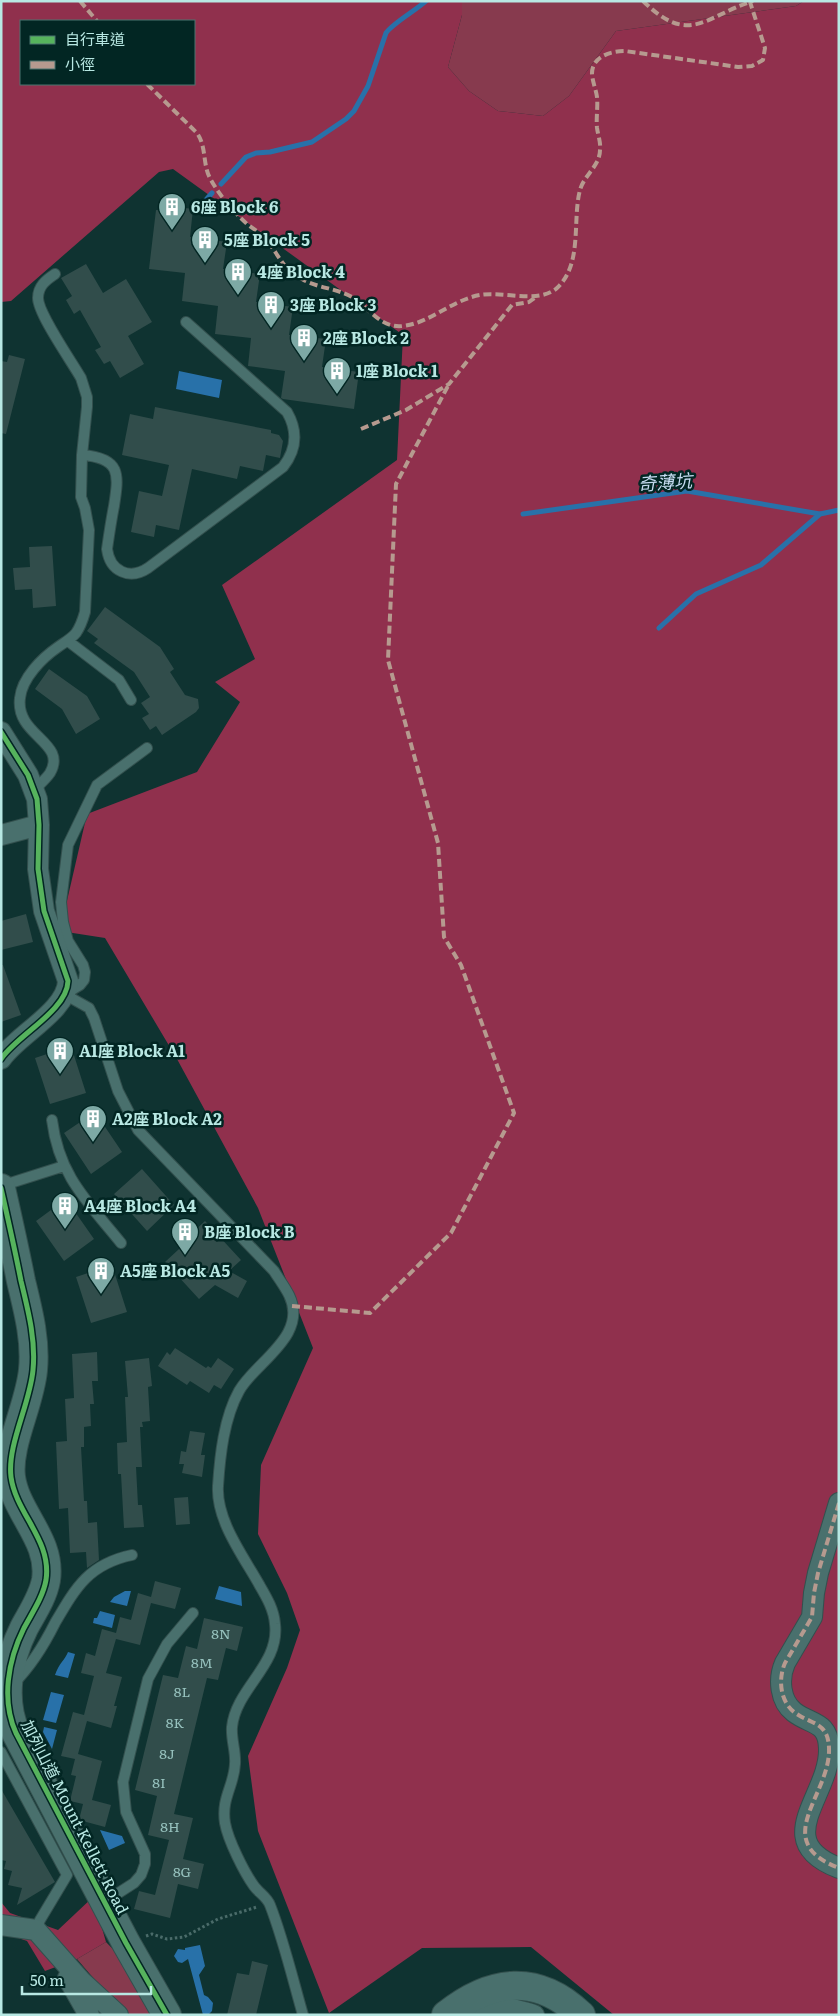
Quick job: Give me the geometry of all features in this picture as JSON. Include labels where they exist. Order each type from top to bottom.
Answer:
[{"type":"street","points":[[1,732],[25,769],[39,807],[38,869],[40,887],[47,924],[67,976],[68,986],[49,1013],[9,1049],[1,1059]]},
{"type":"street","points":[[1,835],[39,825]]},
{"type":"street","name":"加列山道 Mount Kellett Road","points":[[1,1187],[9,1252],[31,1324],[34,1355],[30,1388],[12,1460],[12,1478],[17,1495],[43,1546],[46,1570],[44,1588],[14,1652],[4,1691],[9,1715],[16,1733],[126,1943],[167,2015]]},
{"type":"street","points":[[839,1503],[818,1572],[812,1617],[785,1663],[781,1679],[782,1692],[790,1708],[796,1714],[817,1723],[826,1735],[829,1748],[826,1769],[807,1818],[805,1838],[814,1855],[839,1868]]},
{"type":"street","points":[[4,1922],[42,1936],[81,1981],[118,2015]]},
{"type":"street","points":[[42,1936],[89,2015]]},
{"type":"street","points":[[440,2015],[446,2015],[460,2003],[488,1989],[517,1986],[552,1994],[581,2015]]},
{"type":"street","points":[[475,2015],[496,2006],[507,2007],[534,2015]]},
{"type":"lane","points":[[34,790],[50,774],[53,760],[52,753],[45,741],[31,731],[25,723],[21,714],[20,696],[27,680],[40,663],[68,641],[82,623],[86,600],[89,530],[81,497],[82,455],[87,407],[85,387],[82,378],[42,311],[38,298],[42,285],[56,274]]},
{"type":"lane","points":[[82,455],[102,458],[115,471],[117,484],[107,549],[108,556],[110,562],[119,571],[132,574],[138,574],[148,568],[283,467],[295,445],[294,428],[287,412],[186,322]]},
{"type":"lane","points":[[68,641],[120,680],[131,700]]},
{"type":"lane","points":[[64,994],[80,985],[84,980],[85,972],[84,966],[68,941],[61,902],[68,845],[98,785],[147,748]]},
{"type":"lane","points":[[64,994],[89,1008],[118,1091],[138,1130],[274,1271],[290,1296],[292,1306],[290,1328],[282,1343],[242,1385],[234,1401],[225,1435],[218,1486],[219,1507],[223,1519],[268,1600],[275,1618],[275,1643],[271,1655],[238,1705],[234,1716],[232,1736],[236,1761],[235,1770],[224,1801],[226,1824],[233,1846],[254,1886],[269,1903],[303,2015]]},
{"type":"lane","points":[[52,1120],[54,1138],[64,1166],[75,1186],[121,1243]]},
{"type":"lane","points":[[1,1187],[64,1166]]},
{"type":"lane","points":[[4,1691],[25,1672],[68,1600],[86,1577],[108,1562],[132,1555]]},
{"type":"lane","points":[[105,1901],[134,1882],[141,1875],[145,1864],[143,1849],[126,1812],[123,1782],[148,1680],[167,1644],[193,1613]]},
{"type":"lane","points":[[1,1752],[68,1876],[40,1920],[42,1936]]},
{"type":"path","points":[[126,1943],[152,1934],[167,1939],[184,1937],[218,1919],[269,1903]]},
{"type":"shaded area","points":[[1,1],[462,1],[462,15],[448,67],[469,91],[498,111],[543,116],[569,96],[616,31],[796,6],[804,1],[839,1],[839,2015],[614,2015],[531,1947],[422,1948],[329,2013],[258,1831],[248,1756],[287,1668],[300,1630],[287,1593],[258,1534],[261,1465],[313,1348],[258,1208],[177,1059],[105,938],[60,931],[87,814],[197,772],[240,702],[215,682],[255,659],[222,585],[397,460],[403,335],[173,169],[159,172],[11,301],[1,302]]},
{"type":"shaded area","points":[[462,1],[804,1],[796,6],[616,31],[569,96],[543,116],[498,111],[469,91],[448,67],[462,15]]},
{"type":"shaded area","points":[[93,1897],[106,1942],[77,1959],[45,1971],[27,1941],[1,1932],[1,1902],[10,1913],[58,1930]]},
{"type":"shaded area","points":[[106,1942],[134,1971],[156,2015],[130,2015],[77,1959]]},
{"type":"water","points":[[179,371],[222,380],[219,398],[176,389]]},
{"type":"water","points":[[219,1586],[241,1592],[242,1606],[215,1599]]},
{"type":"water","points":[[125,1591],[131,1591],[127,1606],[110,1602],[114,1597]]},
{"type":"water","points":[[100,1611],[115,1615],[112,1628],[93,1623],[94,1618],[97,1618]]},
{"type":"water","points":[[68,1652],[75,1654],[68,1678],[55,1675],[58,1667]]},
{"type":"water","points":[[51,1692],[64,1695],[56,1723],[43,1720]]},
{"type":"water","points":[[44,1727],[57,1730],[52,1749],[43,1732]]},
{"type":"water","points":[[100,1830],[122,1836],[125,1843],[109,1850]]},
{"type":"water","points":[[200,1945],[205,1966],[199,1975],[204,1995],[213,2003],[212,2011],[209,2014],[203,2015],[188,1959],[182,1963],[178,1962],[174,1956],[178,1949],[185,1950],[185,1948]]},
{"type":"building","points":[[178,207],[193,209],[190,237],[227,242],[223,269],[260,274],[256,302],[293,307],[289,335],[326,339],[322,367],[359,372],[354,409],[281,398],[285,371],[248,366],[251,338],[215,334],[218,306],[182,301],[185,273],[149,269],[156,210],[177,212]]},
{"type":"building","points":[[86,264],[103,293],[126,279],[152,322],[128,336],[144,364],[120,378],[110,361],[104,364],[95,350],[101,347],[80,310],[74,314],[66,300],[72,296],[61,278]]},
{"type":"building","points":[[9,355],[25,359],[6,434],[1,433],[1,361],[7,362]]},
{"type":"building","points":[[155,407],[271,430],[271,433],[279,435],[283,441],[280,458],[266,455],[263,471],[240,466],[237,479],[192,469],[179,530],[156,525],[154,537],[131,532],[139,491],[162,496],[169,465],[122,455],[130,414],[153,419]]},
{"type":"building","points":[[52,546],[56,606],[33,608],[32,589],[15,590],[13,568],[30,567],[29,547]]},
{"type":"building","points":[[105,607],[160,647],[174,669],[170,672],[185,695],[198,699],[199,708],[196,712],[162,735],[156,726],[150,730],[142,718],[149,714],[141,703],[150,697],[134,672],[94,643],[98,639],[87,631]]},
{"type":"building","points":[[49,669],[87,696],[100,719],[76,734],[62,709],[35,689]]},
{"type":"building","points":[[26,914],[33,942],[1,950],[1,921]]},
{"type":"building","points":[[1,965],[3,965],[21,1015],[1,1022]]},
{"type":"building","name":"A1座 Block A1","points":[[71,1046],[86,1093],[50,1104],[35,1058]]},
{"type":"building","name":"A2座 Block A2","points":[[95,1112],[122,1152],[91,1174],[64,1133]]},
{"type":"building","points":[[142,1169],[174,1205],[147,1231],[114,1194]]},
{"type":"building","name":"A4座 Block A4","points":[[66,1199],[94,1239],[64,1261],[36,1221]]},
{"type":"building","name":"B座 Block B","points":[[205,1221],[241,1260],[229,1271],[247,1281],[238,1298],[215,1285],[199,1299],[165,1262],[192,1237],[190,1235]]},
{"type":"building","name":"A5座 Block A5","points":[[112,1265],[127,1312],[91,1323],[76,1277]]},
{"type":"building","points":[[175,1348],[206,1368],[208,1366],[211,1368],[218,1358],[234,1369],[221,1389],[214,1385],[209,1393],[190,1381],[187,1385],[158,1366],[167,1352],[170,1355]]},
{"type":"building","points":[[97,1352],[98,1381],[92,1381],[94,1404],[90,1404],[91,1426],[84,1427],[84,1447],[81,1447],[84,1501],[87,1501],[88,1523],[97,1522],[99,1560],[87,1568],[86,1552],[70,1553],[68,1508],[59,1509],[56,1442],[67,1441],[65,1399],[74,1398],[72,1354]]},
{"type":"building","points":[[149,1358],[152,1386],[148,1387],[150,1421],[142,1422],[143,1427],[140,1427],[142,1467],[136,1467],[138,1505],[142,1505],[144,1527],[124,1528],[121,1474],[118,1474],[117,1443],[127,1442],[125,1397],[128,1397],[125,1361]]},
{"type":"building","points":[[190,1431],[205,1433],[201,1455],[205,1455],[202,1477],[182,1473],[184,1464],[179,1464],[181,1451],[186,1452]]},
{"type":"building","points":[[188,1497],[190,1524],[176,1525],[174,1498]]},
{"type":"building","points":[[155,1581],[181,1588],[175,1609],[151,1603],[140,1645],[116,1639],[106,1673],[122,1677],[114,1706],[117,1706],[111,1728],[87,1721],[78,1754],[102,1761],[92,1800],[111,1805],[105,1827],[79,1820],[83,1804],[70,1801],[76,1776],[71,1775],[75,1759],[61,1756],[73,1712],[84,1715],[94,1676],[81,1673],[86,1653],[95,1656],[102,1629],[116,1633],[120,1617],[131,1620],[138,1593],[151,1597]]},
{"type":"building","points":[[204,1618],[243,1627],[237,1651],[226,1648],[218,1680],[207,1678],[174,1814],[193,1818],[183,1859],[204,1864],[198,1889],[178,1884],[170,1918],[134,1909],[139,1891],[155,1895],[169,1840],[148,1835],[157,1796],[135,1790],[163,1675],[178,1678],[186,1646],[197,1649]]},
{"type":"building","points":[[1,1789],[55,1882],[17,1905],[22,1888],[8,1885],[12,1871],[4,1869],[6,1861],[1,1860]]},
{"type":"building","points":[[252,1961],[268,1965],[256,2015],[227,2015],[237,1973],[249,1975]]},
{"type":"waterway","points":[[221,184],[246,157],[256,153],[270,152],[312,142],[346,119],[354,111],[368,86],[386,33],[426,1]]},
{"type":"waterway","points":[[199,208],[212,193]]},
{"type":"waterway","name":"奇薄坑","points":[[523,514],[687,491],[820,514],[839,510]]},
{"type":"waterway","points":[[659,628],[696,594],[761,565],[820,514]]},
{"type":"marked path","points":[[80,1],[96,20]]},
{"type":"marked path","points":[[643,1],[659,15],[673,23],[686,25],[698,24],[753,1]]},
{"type":"marked path","points":[[148,85],[197,133],[202,144],[208,174],[218,192],[247,224],[265,238],[295,275],[308,282],[352,297],[381,321],[395,326],[403,326],[422,321],[460,302],[480,295],[531,296],[549,293],[557,288],[565,278],[574,254],[580,190],[599,156],[597,97],[592,75],[598,59],[613,52],[625,51],[738,67],[752,66],[763,60],[765,48],[750,2]]},
{"type":"marked path","points":[[361,429],[406,410],[449,384],[512,305],[529,302],[537,296]]},
{"type":"marked path","points":[[292,1306],[370,1313],[451,1233],[514,1113],[461,965],[444,937],[438,843],[388,660],[396,484],[449,384]]},
{"type":"marked path","points":[[839,1503],[818,1573],[812,1617],[785,1663],[781,1676],[783,1696],[789,1707],[800,1716],[822,1728],[828,1739],[827,1766],[808,1815],[805,1831],[808,1844],[818,1857],[839,1868]]},
{"type":"cycle path","points":[[1,732],[28,775],[37,799],[39,825],[38,869],[44,911],[68,981],[65,992],[51,1013],[8,1050],[1,1059]]},
{"type":"cycle path","points":[[1,1188],[29,1314],[34,1359],[28,1397],[12,1452],[11,1477],[19,1503],[44,1552],[46,1566],[46,1580],[42,1593],[18,1640],[10,1667],[8,1694],[11,1720],[16,1733],[126,1943],[167,2015]]},
{"type":"place","name":"6座 Block 6","points":[[172,231]]},
{"type":"place","name":"5座 Block 5","points":[[205,264]]},
{"type":"place","name":"4座 Block 4","points":[[238,296]]},
{"type":"place","name":"3座 Block 3","points":[[271,329]]},
{"type":"place","name":"2座 Block 2","points":[[304,362]]},
{"type":"place","name":"1座 Block 1","points":[[337,395]]},
{"type":"place","name":"A1座 Block A1","points":[[60,1075]]},
{"type":"place","name":"A2座 Block A2","points":[[93,1143]]},
{"type":"place","name":"A4座 Block A4","points":[[65,1230]]},
{"type":"place","name":"B座 Block B","points":[[185,1256]]},
{"type":"place","name":"A5座 Block A5","points":[[101,1295]]}]
